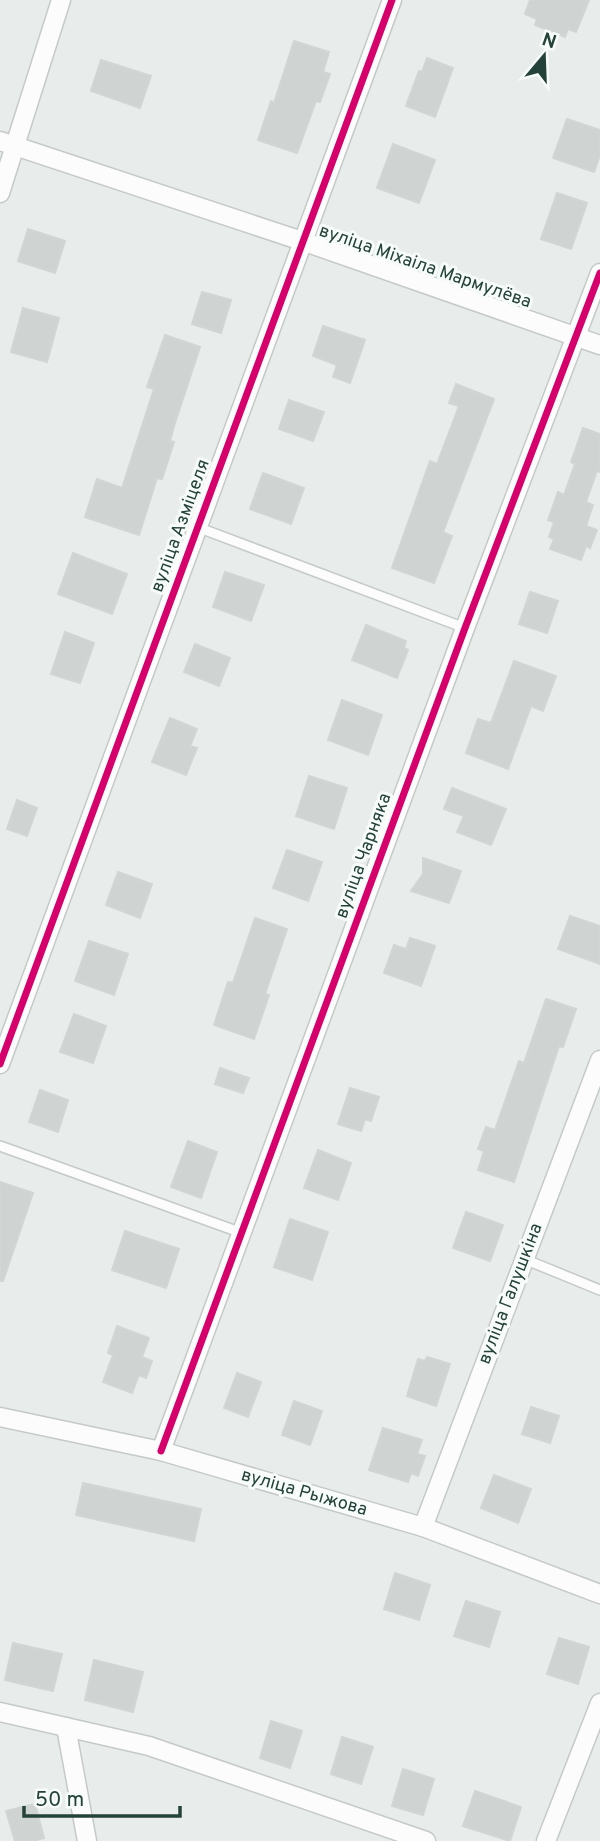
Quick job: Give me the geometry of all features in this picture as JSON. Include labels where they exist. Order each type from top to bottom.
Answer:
[{"type":"street","points":[[0,193],[8,143],[61,0]]},
{"type":"street","name":"вуліца Азміцеля","points":[[0,1064],[392,0]]},
{"type":"street","name":"вуліца Міхаіла Мармулёва","points":[[8,143],[302,240],[600,345]]},
{"type":"street","name":"вуліца Чарняка","points":[[161,1451],[465,628],[600,273]]},
{"type":"street","name":"вуліца Галушкіна","points":[[423,1527],[600,1060]]},
{"type":"street","name":"вуліца Рыжова","points":[[0,1417],[161,1451],[423,1527],[600,1594]]},
{"type":"street","points":[[546,1841],[600,1703]]},
{"type":"street","points":[[0,1712],[149,1746],[426,1841]]},
{"type":"street","points":[[65,1727],[87,1841]]},
{"type":"lane","points":[[197,527],[465,628]]},
{"type":"lane","points":[[0,1146],[242,1233]]},
{"type":"lane","points":[[524,1259],[600,1290]]},
{"type":"building","points":[[530,0],[589,0],[576,32],[568,29],[565,37],[535,25],[537,19],[525,14]]},
{"type":"building","points":[[294,41],[329,52],[323,72],[330,74],[320,102],[316,101],[297,153],[258,140],[271,101],[274,103]]},
{"type":"building","points":[[427,58],[453,68],[435,117],[406,106],[419,71],[422,72]]},
{"type":"building","points":[[101,60],[151,76],[140,108],[91,91]]},
{"type":"building","points":[[567,119],[600,130],[600,155],[594,172],[553,158]]},
{"type":"building","points":[[393,144],[435,160],[419,203],[377,188]]},
{"type":"building","points":[[557,193],[587,203],[571,249],[541,239]]},
{"type":"building","points":[[28,229],[65,241],[55,273],[18,261]]},
{"type":"building","points":[[202,292],[231,300],[221,333],[192,324]]},
{"type":"building","points":[[23,308],[59,318],[47,362],[11,352]]},
{"type":"building","points":[[323,326],[365,340],[350,383],[333,377],[337,365],[313,356]]},
{"type":"building","points":[[165,335],[200,347],[174,426],[170,441],[174,442],[162,479],[157,478],[139,535],[85,517],[97,479],[122,488],[154,389],[147,387]]},
{"type":"building","points":[[456,384],[494,399],[443,532],[452,536],[434,583],[392,568],[430,461],[437,464],[459,406],[449,403]]},
{"type":"building","points":[[289,400],[324,412],[313,441],[279,429]]},
{"type":"building","points":[[583,428],[600,434],[600,472],[597,471],[586,502],[593,505],[586,526],[597,530],[590,548],[586,546],[581,560],[550,549],[554,539],[549,537],[554,522],[548,520],[558,492],[564,495],[575,464],[571,462]]},
{"type":"building","points":[[263,473],[304,488],[291,524],[250,509]]},
{"type":"building","points":[[73,553],[127,574],[112,614],[58,594]]},
{"type":"building","points":[[225,572],[264,585],[251,621],[213,607]]},
{"type":"building","points":[[530,592],[558,601],[547,633],[519,624]]},
{"type":"building","points":[[366,625],[406,641],[404,648],[408,650],[397,678],[352,660]]},
{"type":"building","points":[[65,632],[94,643],[80,683],[51,674]]},
{"type":"building","points":[[195,644],[230,658],[219,686],[184,672]]},
{"type":"building","points":[[514,661],[556,676],[543,711],[531,706],[508,769],[466,753],[478,719],[491,723]]},
{"type":"building","points":[[342,700],[382,715],[368,755],[328,740]]},
{"type":"building","points":[[170,718],[197,729],[190,746],[197,748],[186,775],[152,762]]},
{"type":"building","points":[[309,776],[347,788],[334,829],[296,816]]},
{"type":"building","points":[[452,788],[506,809],[491,845],[457,832],[464,816],[444,809]]},
{"type":"building","points":[[17,800],[37,808],[27,836],[7,829]]},
{"type":"building","points":[[287,850],[322,862],[308,901],[273,888]]},
{"type":"building","points":[[423,858],[461,871],[449,903],[411,891],[423,874]]},
{"type":"building","points":[[118,872],[152,884],[140,918],[106,905]]},
{"type":"building","points":[[570,916],[600,926],[600,964],[558,949]]},
{"type":"building","points":[[255,918],[287,929],[265,994],[269,995],[254,1039],[214,1025],[228,982],[233,983]]},
{"type":"building","points":[[410,938],[435,946],[421,986],[384,973],[394,945],[406,949]]},
{"type":"building","points":[[89,941],[128,954],[114,995],[75,981]]},
{"type":"building","points":[[546,999],[576,1009],[563,1047],[559,1046],[514,1182],[478,1170],[484,1151],[478,1149],[486,1127],[495,1130],[519,1061],[524,1063]]},
{"type":"building","points":[[74,1014],[106,1026],[93,1063],[60,1052]]},
{"type":"building","points":[[220,1068],[249,1078],[243,1093],[215,1084]]},
{"type":"building","points":[[350,1088],[379,1097],[371,1121],[365,1119],[361,1131],[338,1124]]},
{"type":"building","points":[[40,1090],[68,1100],[58,1132],[29,1122]]},
{"type":"building","points":[[188,1141],[217,1152],[201,1198],[171,1187]]},
{"type":"building","points":[[318,1150],[351,1163],[338,1200],[304,1188]]},
{"type":"building","points":[[0,1182],[33,1193],[3,1281],[0,1281]]},
{"type":"building","points":[[466,1212],[503,1225],[490,1261],[453,1248]]},
{"type":"building","points":[[290,1219],[328,1232],[312,1280],[274,1267]]},
{"type":"building","points":[[125,1231],[179,1249],[166,1288],[112,1270]]},
{"type":"building","points":[[117,1326],[149,1338],[142,1357],[152,1361],[146,1378],[139,1375],[132,1393],[103,1382],[113,1355],[108,1353]]},
{"type":"building","points":[[427,1357],[450,1364],[436,1406],[407,1396],[418,1359],[425,1361]]},
{"type":"building","points":[[237,1373],[261,1382],[248,1417],[224,1408]]},
{"type":"building","points":[[294,1401],[322,1411],[310,1445],[282,1435]]},
{"type":"building","points":[[531,1407],[559,1416],[550,1443],[522,1434]]},
{"type":"building","points":[[383,1428],[422,1440],[417,1454],[425,1456],[418,1476],[411,1473],[408,1482],[369,1470]]},
{"type":"building","points":[[494,1475],[531,1489],[518,1523],[481,1508]]},
{"type":"building","points":[[83,1483],[201,1509],[194,1541],[76,1515]]},
{"type":"building","points":[[395,1573],[430,1585],[419,1620],[384,1609]]},
{"type":"building","points":[[466,1601],[500,1612],[489,1647],[454,1636]]},
{"type":"building","points":[[559,1638],[589,1647],[578,1684],[547,1674]]},
{"type":"building","points":[[13,1643],[62,1654],[53,1691],[5,1680]]},
{"type":"building","points":[[94,1660],[143,1672],[133,1712],[85,1700]]},
{"type":"building","points":[[271,1721],[302,1731],[290,1768],[260,1758]]},
{"type":"building","points":[[342,1737],[373,1747],[361,1784],[331,1774]]},
{"type":"building","points":[[403,1769],[434,1779],[423,1815],[392,1806]]},
{"type":"building","points":[[475,1791],[521,1807],[510,1841],[463,1826]]},
{"type":"building","points":[[35,1804],[44,1838],[15,1841],[6,1811]]},
{"type":"cycle path","points":[[0,1064],[392,0]]},
{"type":"cycle path","points":[[161,1451],[465,628],[600,273]]}]
